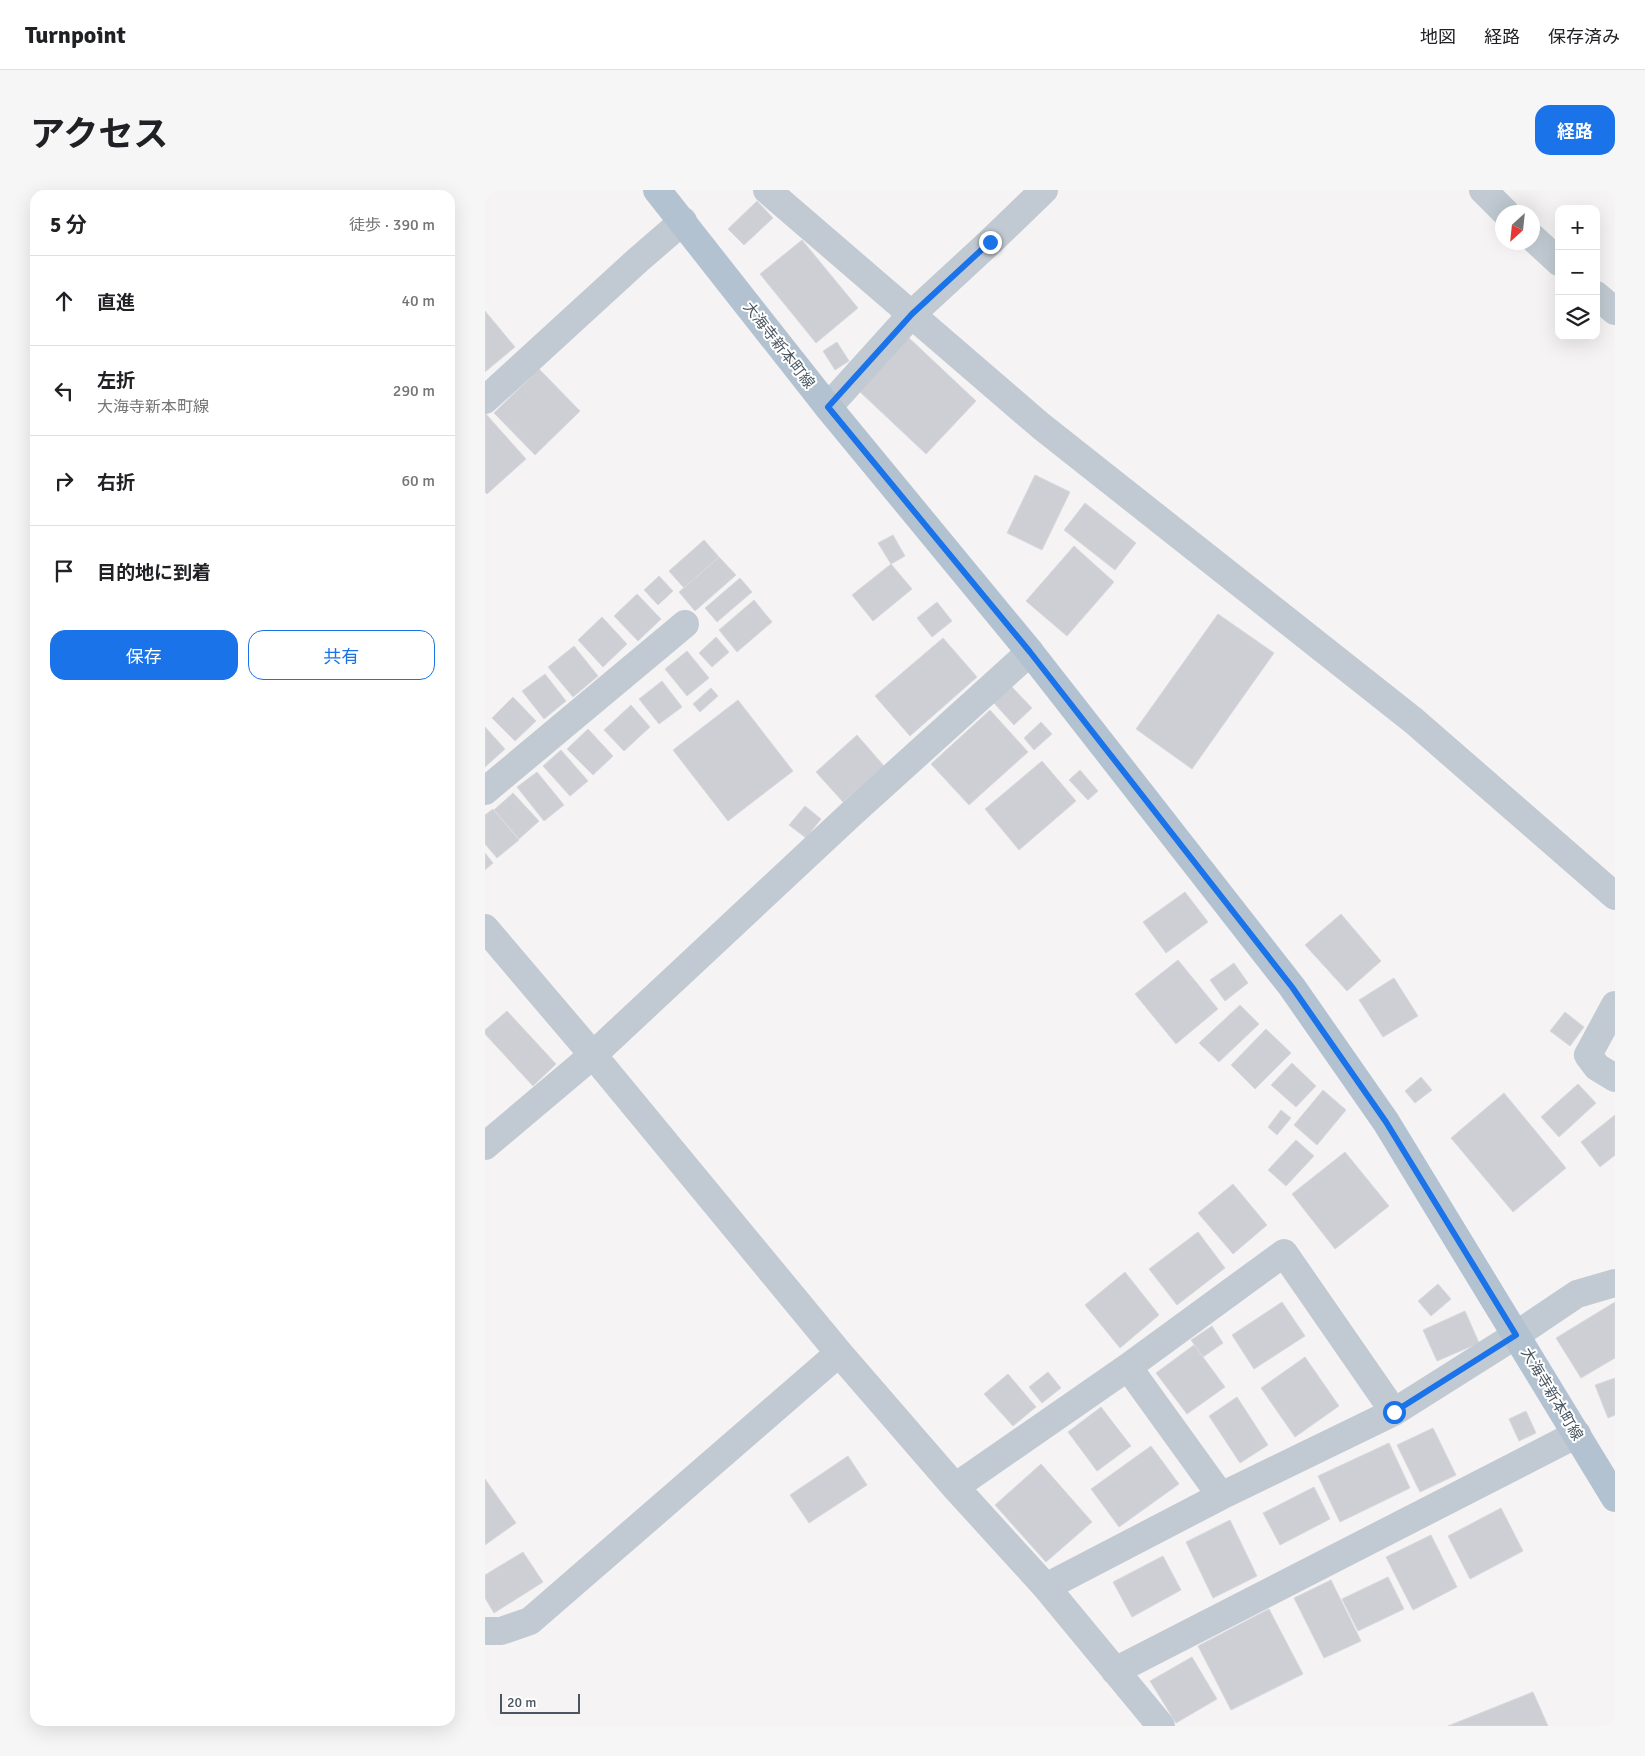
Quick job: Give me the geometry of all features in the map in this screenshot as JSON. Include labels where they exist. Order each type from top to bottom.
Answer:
[{"type":"main road","name":"大海寺新本町線","points":[[657,190],[828,407],[1030,652],[1292,987],[1386,1122],[1615,1498]]},
{"type":"street","points":[[767,190],[1041,426],[1414,721],[1615,896]]},
{"type":"street","points":[[828,407],[912,314],[1043,190]]},
{"type":"street","points":[[1483,190],[1498,205]]},
{"type":"street","points":[[485,400],[683,221]]},
{"type":"street","points":[[1540,244],[1555,258]]},
{"type":"street","points":[[1597,295],[1615,311]]},
{"type":"street","points":[[485,791],[685,624]]},
{"type":"street","points":[[485,1146],[593,1055],[851,814],[1030,652]]},
{"type":"street","points":[[485,928],[593,1055],[839,1353],[955,1487],[1046,1587],[1156,1724]]},
{"type":"street","points":[[1615,1005],[1588,1054],[1597,1067],[1615,1078]]},
{"type":"street","points":[[955,1487],[1128,1367],[1284,1253],[1394,1412]]},
{"type":"street","points":[[1046,1587],[1221,1496],[1394,1412],[1577,1294],[1615,1283]]},
{"type":"street","points":[[485,1631],[501,1631],[530,1621],[839,1353]]},
{"type":"street","points":[[1128,1367],[1221,1496]]},
{"type":"street","points":[[1115,1671],[1577,1434]]},
{"type":"building","points":[[757,201],[773,218],[744,245],[728,229]]},
{"type":"building","points":[[802,240],[858,308],[816,343],[760,274]]},
{"type":"building","points":[[485,311],[515,347],[485,372]]},
{"type":"building","points":[[908,337],[976,401],[926,454],[858,390]]},
{"type":"building","points":[[837,342],[849,361],[835,370],[823,351]]},
{"type":"building","points":[[539,369],[580,411],[535,455],[494,413]]},
{"type":"building","points":[[485,413],[526,459],[487,494],[485,492]]},
{"type":"building","points":[[1035,475],[1070,492],[1042,550],[1007,533]]},
{"type":"building","points":[[1085,503],[1136,543],[1115,570],[1064,530]]},
{"type":"building","points":[[893,535],[905,556],[891,564],[878,543]]},
{"type":"building","points":[[704,540],[719,557],[684,588],[669,571]]},
{"type":"building","points":[[1074,546],[1114,582],[1067,636],[1026,601]]},
{"type":"building","points":[[719,557],[736,575],[695,611],[679,592]]},
{"type":"building","points":[[891,564],[912,589],[873,621],[852,595]]},
{"type":"building","points":[[659,576],[673,591],[658,605],[644,590]]},
{"type":"building","points":[[740,578],[752,592],[717,622],[705,608]]},
{"type":"building","points":[[637,594],[661,619],[638,641],[614,616]]},
{"type":"building","points":[[754,600],[772,622],[737,652],[719,630]]},
{"type":"building","points":[[937,602],[952,621],[932,637],[917,618]]},
{"type":"building","points":[[1218,614],[1274,653],[1192,769],[1136,729]]},
{"type":"building","points":[[602,617],[627,644],[603,667],[578,640]]},
{"type":"building","points":[[716,637],[729,652],[712,667],[699,653]]},
{"type":"building","points":[[943,638],[977,677],[910,736],[875,696]]},
{"type":"building","points":[[574,646],[598,676],[573,697],[548,667]]},
{"type":"building","points":[[687,651],[709,678],[687,696],[665,669]]},
{"type":"building","points":[[545,674],[566,701],[544,719],[522,691]]},
{"type":"building","points":[[662,681],[682,707],[659,724],[639,699]]},
{"type":"building","points":[[1010,685],[1032,708],[1014,725],[993,702]]},
{"type":"building","points":[[711,688],[718,696],[700,712],[693,704]]},
{"type":"building","points":[[513,697],[536,721],[515,741],[492,718]]},
{"type":"building","points":[[738,700],[793,771],[728,821],[673,750]]},
{"type":"building","points":[[631,705],[650,727],[624,751],[604,730]]},
{"type":"building","points":[[990,710],[1028,752],[969,805],[931,764]]},
{"type":"building","points":[[1041,722],[1052,734],[1034,750],[1024,738]]},
{"type":"building","points":[[485,727],[505,749],[485,767]]},
{"type":"building","points":[[588,729],[613,756],[593,775],[567,749]]},
{"type":"building","points":[[857,735],[884,766],[843,802],[816,772]]},
{"type":"building","points":[[561,750],[588,781],[570,796],[543,766]]},
{"type":"building","points":[[1042,761],[1076,801],[1019,850],[985,809]]},
{"type":"building","points":[[1080,770],[1098,791],[1088,800],[1069,780]]},
{"type":"building","points":[[537,772],[564,805],[544,821],[517,787]]},
{"type":"building","points":[[513,793],[539,821],[519,839],[494,810]]},
{"type":"building","points":[[805,806],[821,819],[806,838],[789,825]]},
{"type":"building","points":[[493,809],[519,840],[497,858],[485,844],[485,815]]},
{"type":"building","points":[[485,853],[493,863],[485,870]]},
{"type":"building","points":[[1185,892],[1208,922],[1166,953],[1143,922]]},
{"type":"building","points":[[1341,914],[1381,961],[1347,991],[1305,945]]},
{"type":"building","points":[[1178,960],[1218,1009],[1176,1044],[1135,994]]},
{"type":"building","points":[[1234,963],[1248,983],[1225,1001],[1210,980]]},
{"type":"building","points":[[1394,978],[1418,1016],[1383,1037],[1359,1000]]},
{"type":"building","points":[[1240,1005],[1259,1024],[1219,1062],[1199,1043]]},
{"type":"building","points":[[507,1011],[556,1064],[533,1086],[485,1034],[485,1030]]},
{"type":"building","points":[[1565,1012],[1584,1027],[1570,1046],[1550,1031]]},
{"type":"building","points":[[1266,1029],[1291,1053],[1255,1089],[1231,1065]]},
{"type":"building","points":[[1292,1063],[1316,1086],[1296,1107],[1271,1085]]},
{"type":"building","points":[[1421,1077],[1432,1090],[1415,1103],[1405,1091]]},
{"type":"building","points":[[1578,1084],[1596,1103],[1559,1137],[1541,1117]]},
{"type":"building","points":[[1323,1090],[1346,1110],[1317,1145],[1294,1125]]},
{"type":"building","points":[[1504,1093],[1566,1168],[1513,1212],[1451,1138]]},
{"type":"building","points":[[1281,1110],[1291,1118],[1277,1135],[1268,1127]]},
{"type":"building","points":[[1615,1115],[1615,1155],[1600,1167],[1581,1142]]},
{"type":"building","points":[[1296,1140],[1314,1156],[1286,1186],[1268,1170]]},
{"type":"building","points":[[1345,1152],[1389,1206],[1335,1249],[1292,1194]]},
{"type":"building","points":[[1233,1184],[1267,1225],[1233,1254],[1198,1213]]},
{"type":"building","points":[[1198,1232],[1225,1268],[1177,1305],[1149,1269]]},
{"type":"building","points":[[1125,1272],[1159,1315],[1120,1348],[1085,1305]]},
{"type":"building","points":[[1438,1284],[1451,1299],[1431,1316],[1418,1301]]},
{"type":"building","points":[[1282,1302],[1305,1336],[1254,1369],[1232,1335]]},
{"type":"building","points":[[1615,1302],[1615,1358],[1581,1378],[1556,1338]]},
{"type":"building","points":[[1465,1311],[1479,1343],[1437,1361],[1423,1330]]},
{"type":"building","points":[[1212,1326],[1223,1343],[1203,1357],[1191,1340]]},
{"type":"building","points":[[1194,1345],[1225,1387],[1187,1414],[1156,1373]]},
{"type":"building","points":[[1305,1357],[1339,1406],[1295,1437],[1261,1388]]},
{"type":"building","points":[[1048,1372],[1061,1388],[1042,1403],[1029,1387]]},
{"type":"building","points":[[1008,1374],[1036,1407],[1013,1426],[984,1394]]},
{"type":"building","points":[[1615,1378],[1615,1415],[1608,1418],[1595,1385]]},
{"type":"building","points":[[1237,1397],[1268,1445],[1240,1463],[1209,1416]]},
{"type":"building","points":[[1101,1407],[1131,1446],[1097,1471],[1068,1432]]},
{"type":"building","points":[[1526,1411],[1536,1433],[1519,1441],[1509,1419]]},
{"type":"building","points":[[1433,1428],[1456,1475],[1420,1492],[1397,1445]]},
{"type":"building","points":[[1389,1443],[1410,1488],[1340,1522],[1318,1476]]},
{"type":"building","points":[[1151,1446],[1179,1484],[1119,1527],[1091,1489]]},
{"type":"building","points":[[848,1456],[867,1485],[809,1523],[790,1495]]},
{"type":"building","points":[[1041,1464],[1092,1522],[1046,1562],[995,1505]]},
{"type":"building","points":[[485,1479],[516,1523],[485,1545]]},
{"type":"building","points":[[1314,1487],[1330,1519],[1280,1545],[1263,1513]]},
{"type":"building","points":[[1501,1508],[1523,1551],[1470,1579],[1448,1536]]},
{"type":"building","points":[[1230,1520],[1257,1576],[1213,1598],[1186,1542]]},
{"type":"building","points":[[1431,1535],[1457,1587],[1413,1610],[1386,1557]]},
{"type":"building","points":[[523,1552],[543,1582],[494,1613],[485,1598],[485,1575]]},
{"type":"building","points":[[1163,1556],[1181,1590],[1132,1617],[1113,1582]]},
{"type":"building","points":[[1388,1577],[1404,1609],[1358,1631],[1342,1599]]},
{"type":"building","points":[[1331,1580],[1361,1641],[1324,1658],[1294,1598]]},
{"type":"building","points":[[1269,1609],[1303,1674],[1231,1710],[1198,1646]]},
{"type":"building","points":[[1192,1657],[1217,1699],[1176,1723],[1150,1681]]},
{"type":"building","points":[[1533,1692],[1548,1726],[1448,1726]]},
{"type":"route","points":[[990,242],[912,314],[828,407],[1030,652],[1292,987],[1386,1122],[1516,1335],[1394,1412]]}]
